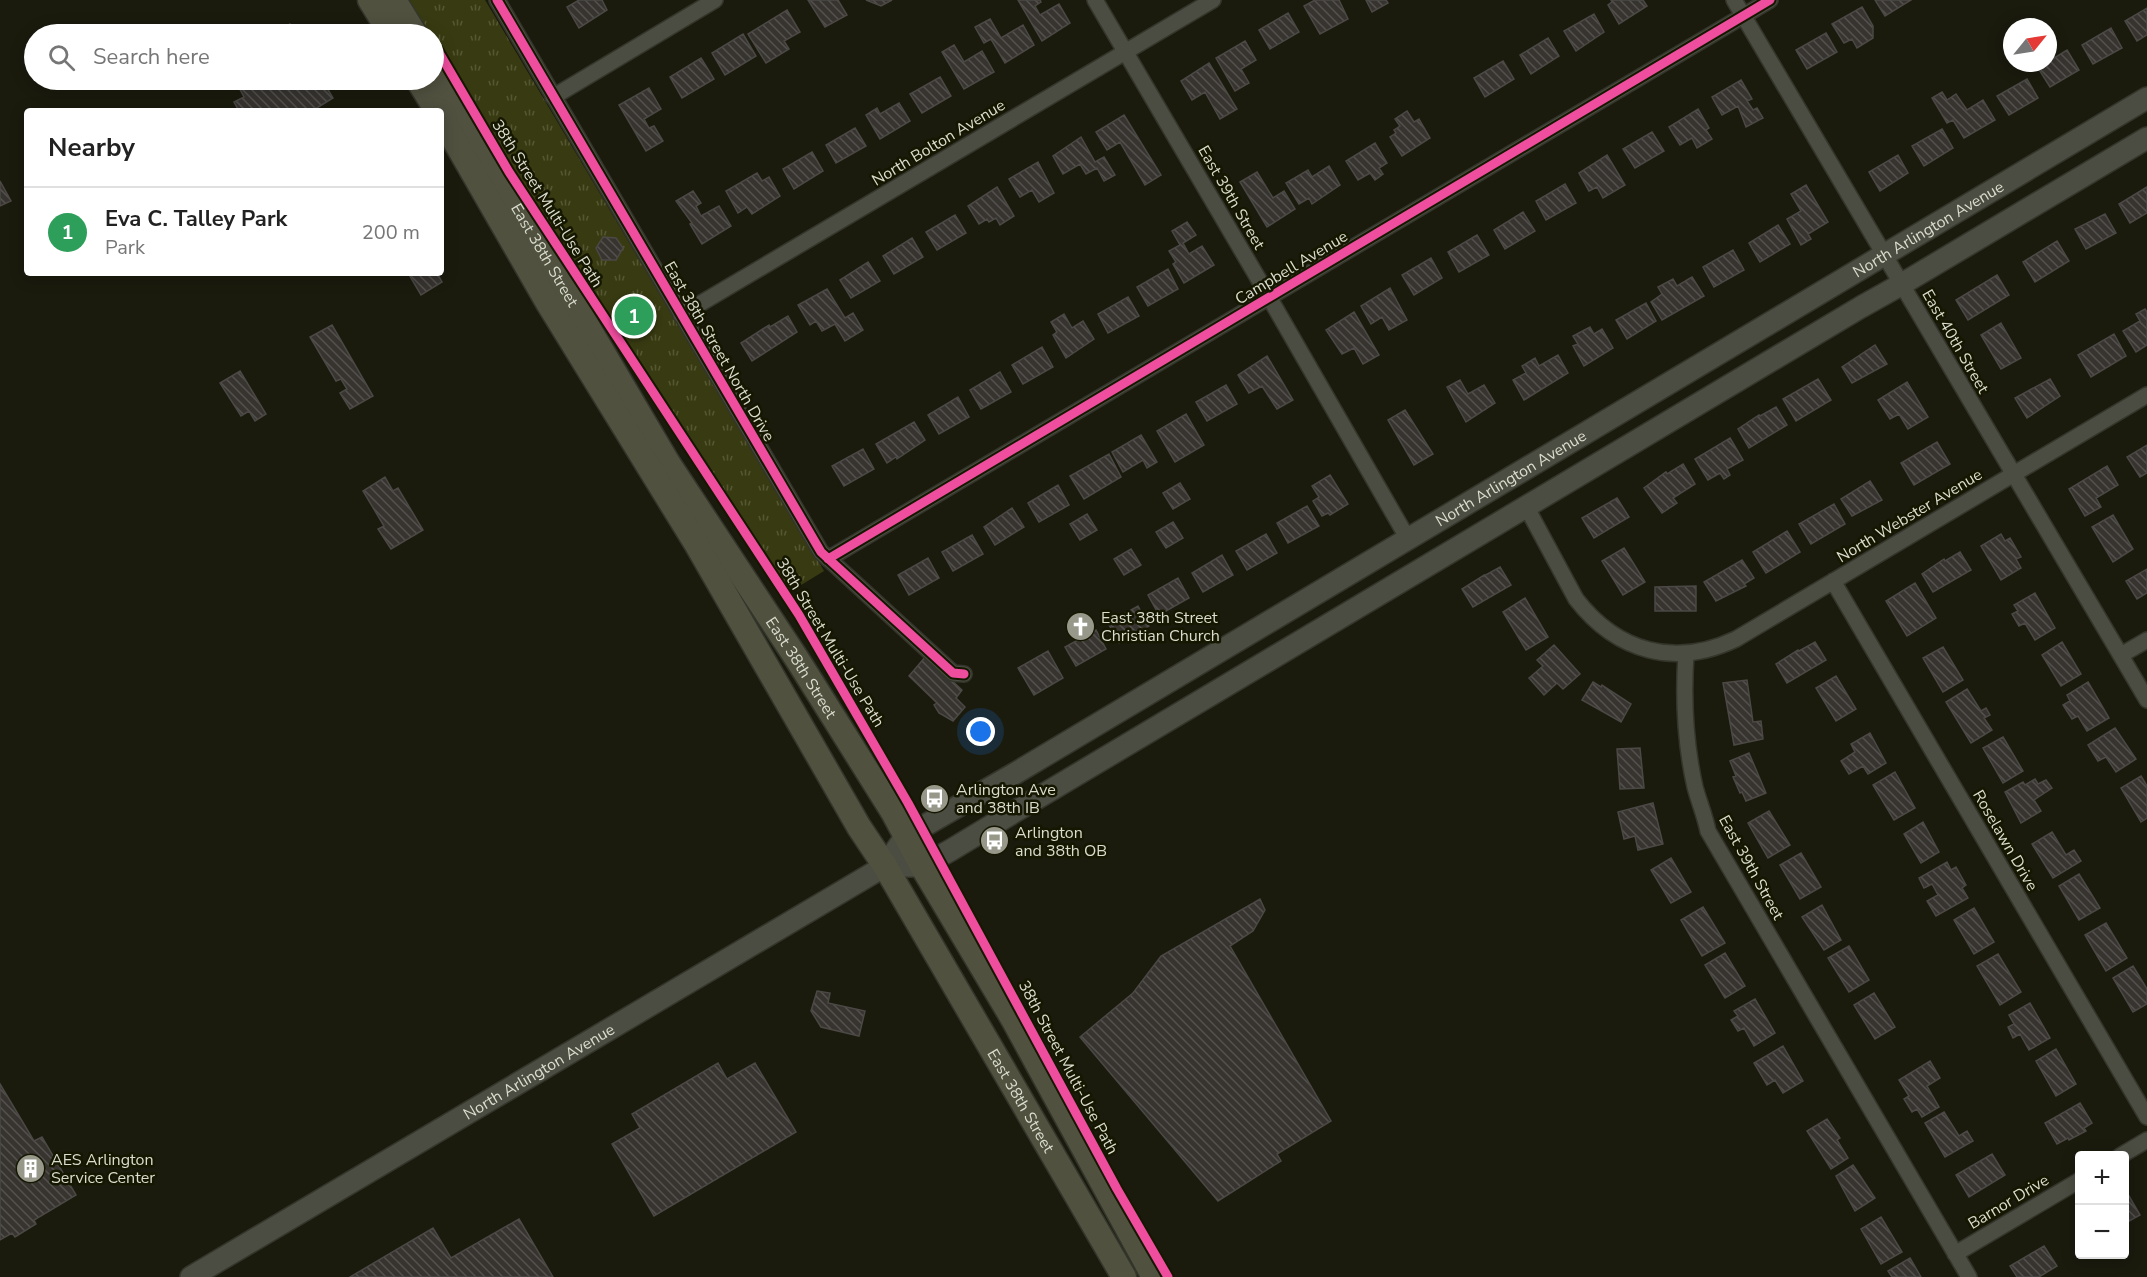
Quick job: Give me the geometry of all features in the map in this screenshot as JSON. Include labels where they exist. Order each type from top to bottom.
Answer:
[{"type":"main road","points":[[370,0],[385,24]]},
{"type":"main road","points":[[394,0],[409,24]]},
{"type":"main road","name":"East 38th Street","points":[[444,83],[669,462],[797,658],[893,812],[905,837],[1013,1019],[1154,1277]]},
{"type":"main road","points":[[424,90],[435,108]]},
{"type":"main road","name":"North Arlington Avenue","points":[[191,1277],[885,866],[905,837],[2147,98]]},
{"type":"main road","name":"East 38th Street","points":[[444,122],[548,303],[697,545],[859,827],[885,866],[1124,1277]]},
{"type":"main road","name":"North Arlington Avenue","points":[[922,866],[2147,138]]},
{"type":"main road","points":[[885,866],[922,866]]},
{"type":"street","name":"East 38th Street North Drive","points":[[497,0],[821,552],[953,673],[964,674]]},
{"type":"street","points":[[553,97],[715,0]]},
{"type":"street","name":"East 39th Street","points":[[1095,0],[1408,539]]},
{"type":"street","name":"North Bolton Avenue","points":[[681,315],[1213,0]]},
{"type":"street","name":"East 40th Street","points":[[1734,0],[2147,700]]},
{"type":"street","name":"Campbell Avenue","points":[[828,559],[1770,0]]},
{"type":"street","name":"North Webster Avenue","points":[[1686,654],[1714,648],[1736,639],[2147,395]]},
{"type":"street","points":[[1527,508],[1576,599],[1599,624],[1620,639],[1644,649],[1660,653],[1686,654]]},
{"type":"street","name":"Roselawn Drive","points":[[1833,581],[2147,1117]]},
{"type":"street","points":[[2121,655],[2147,640]]},
{"type":"street","name":"East 39th Street","points":[[1686,654],[1684,696],[1688,748],[1696,790],[1708,831],[1969,1277]]},
{"type":"street","points":[[2127,1151],[2147,1140]]},
{"type":"street","name":"Barnor Drive","points":[[1955,1254],[2075,1182]]},
{"type":"green space","points":[[403,0],[485,0],[824,571],[783,596],[638,380],[507,178],[444,69],[444,24],[417,24]]},
{"type":"building","points":[[579,0],[602,0],[607,10],[579,28],[567,7]]},
{"type":"building","points":[[808,0],[838,0],[847,15],[825,27]]},
{"type":"building","points":[[866,0],[892,0],[881,6]]},
{"type":"building","points":[[1018,0],[1040,0],[1041,2],[1035,6],[1040,15],[1059,4],[1070,23],[1042,41]]},
{"type":"building","points":[[1315,0],[1339,0],[1348,19],[1320,34],[1304,6]]},
{"type":"building","points":[[1366,0],[1386,0],[1388,3],[1372,12]]},
{"type":"building","points":[[1611,0],[1643,0],[1647,6],[1619,24],[1608,5],[1612,2]]},
{"type":"building","points":[[1875,0],[1911,0],[1885,16]]},
{"type":"building","points":[[1862,7],[1873,26],[1873,38],[1857,48],[1852,39],[1844,43],[1832,24]]},
{"type":"building","points":[[2147,8],[2147,35],[2137,41],[2125,21]]},
{"type":"building","points":[[787,10],[800,32],[784,41],[789,49],[766,63],[748,34]]},
{"type":"building","points":[[1288,13],[1299,32],[1270,49],[1259,30]]},
{"type":"building","points":[[1594,14],[1604,32],[1576,51],[1564,31]]},
{"type":"building","points":[[990,19],[1001,38],[1023,25],[1034,45],[1005,63],[991,39],[984,43],[975,27]]},
{"type":"building","points":[[2111,28],[2122,48],[2093,64],[2082,45]]},
{"type":"building","points":[[1826,33],[1837,52],[1807,69],[1796,50]]},
{"type":"building","points":[[743,34],[756,56],[725,75],[712,53]]},
{"type":"building","points":[[1548,38],[1559,56],[1531,74],[1520,55]]},
{"type":"building","points":[[1245,41],[1256,60],[1241,69],[1249,83],[1235,91],[1216,58]]},
{"type":"building","points":[[954,45],[964,62],[982,51],[994,72],[964,89],[942,52]]},
{"type":"building","points":[[2067,50],[2079,70],[2050,87],[2041,72],[2057,72],[2057,56]]},
{"type":"building","points":[[701,58],[714,79],[682,98],[670,77]]},
{"type":"building","points":[[1503,61],[1514,79],[1485,97],[1474,78]]},
{"type":"building","points":[[1209,63],[1237,109],[1220,119],[1205,92],[1192,100],[1181,81]]},
{"type":"building","points":[[940,77],[951,96],[922,113],[910,94]]},
{"type":"building","points":[[2027,79],[2038,98],[2009,115],[1997,96]]},
{"type":"building","points":[[1741,80],[1752,99],[1747,101],[1753,110],[1757,108],[1763,118],[1746,127],[1738,106],[1722,115],[1712,97]]},
{"type":"building","points":[[649,88],[661,109],[644,119],[649,128],[654,126],[663,141],[646,151],[619,105]]},
{"type":"building","points":[[240,90],[328,90],[333,98],[317,108],[237,108],[234,102],[244,97]]},
{"type":"building","points":[[1942,92],[1947,100],[1956,94],[1967,110],[1983,100],[1995,120],[1964,138],[1953,120],[1947,123],[1932,98]]},
{"type":"building","points":[[899,103],[910,121],[880,139],[866,115],[877,108],[880,114]]},
{"type":"building","points":[[1698,109],[1709,128],[1706,130],[1712,139],[1697,148],[1692,138],[1680,145],[1669,127]]},
{"type":"building","points":[[1407,111],[1414,122],[1419,119],[1430,138],[1402,156],[1390,137],[1400,126],[1395,119]]},
{"type":"building","points":[[1124,115],[1161,175],[1145,185],[1120,142],[1107,150],[1096,132]]},
{"type":"building","points":[[855,128],[866,146],[836,163],[826,145]]},
{"type":"building","points":[[1942,129],[1953,148],[1924,166],[1912,146]]},
{"type":"building","points":[[1652,132],[1664,151],[1635,168],[1623,149]]},
{"type":"building","points":[[1081,137],[1095,162],[1104,157],[1115,175],[1104,181],[1097,168],[1086,174],[1080,164],[1063,174],[1053,156]]},
{"type":"building","points":[[1375,143],[1387,163],[1379,168],[1383,174],[1375,180],[1370,173],[1358,180],[1346,161]]},
{"type":"building","points":[[812,152],[823,171],[794,189],[783,169]]},
{"type":"building","points":[[1607,155],[1625,185],[1603,198],[1597,187],[1589,191],[1579,173]]},
{"type":"building","points":[[1898,155],[1908,173],[1880,191],[1869,172]]},
{"type":"building","points":[[1038,162],[1054,193],[1039,202],[1032,190],[1020,197],[1009,179]]},
{"type":"building","points":[[1329,166],[1340,185],[1312,204],[1309,198],[1299,204],[1286,183],[1308,170],[1312,177]]},
{"type":"building","points":[[1257,172],[1273,198],[1284,191],[1295,209],[1267,227],[1240,182]]},
{"type":"building","points":[[757,173],[762,181],[769,177],[780,196],[752,214],[747,207],[738,213],[726,191]]},
{"type":"building","points":[[0,181],[11,201],[0,206]]},
{"type":"building","points":[[1565,184],[1576,203],[1546,220],[1536,201]]},
{"type":"building","points":[[1806,185],[1828,222],[1808,234],[1811,239],[1801,245],[1787,219],[1801,211],[1791,194]]},
{"type":"building","points":[[997,187],[1014,216],[1000,225],[996,218],[989,222],[987,219],[979,224],[968,206]]},
{"type":"building","points":[[2147,187],[2147,213],[2130,223],[2119,204]]},
{"type":"building","points":[[693,191],[701,203],[696,206],[701,216],[719,206],[731,226],[702,244],[690,224],[692,223],[676,201]]},
{"type":"building","points":[[1523,212],[1535,231],[1505,249],[1494,230]]},
{"type":"building","points":[[2105,214],[2116,233],[2086,249],[2075,229]]},
{"type":"building","points":[[955,215],[966,233],[937,250],[926,232]]},
{"type":"building","points":[[1187,222],[1196,235],[1183,243],[1189,254],[1202,246],[1214,265],[1184,283],[1173,264],[1176,262],[1169,251],[1180,245],[1172,231]]},
{"type":"building","points":[[1778,225],[1790,244],[1760,262],[1749,243]]},
{"type":"building","points":[[1477,235],[1489,255],[1459,272],[1448,252]]},
{"type":"building","points":[[603,237],[616,238],[623,248],[616,260],[602,260],[596,248]]},
{"type":"building","points":[[912,238],[923,257],[894,274],[883,256]]},
{"type":"building","points":[[2057,241],[2069,261],[2035,282],[2023,262]]},
{"type":"building","points":[[1733,250],[1744,270],[1714,287],[1703,267]]},
{"type":"building","points":[[1431,258],[1442,278],[1414,295],[1402,275]]},
{"type":"building","points":[[868,262],[880,281],[851,298],[840,280]]},
{"type":"building","points":[[1168,269],[1178,289],[1148,306],[1137,287]]},
{"type":"building","points":[[1997,275],[2009,295],[1968,320],[1956,300]]},
{"type":"building","points":[[410,276],[439,276],[442,282],[421,295]]},
{"type":"building","points":[[1692,277],[1704,296],[1662,320],[1651,302],[1662,294],[1658,287],[1673,279],[1677,286]]},
{"type":"building","points":[[1390,288],[1407,320],[1389,330],[1382,317],[1371,324],[1361,306]]},
{"type":"building","points":[[827,289],[845,318],[853,313],[863,330],[845,341],[835,324],[822,331],[816,321],[810,325],[798,305]]},
{"type":"building","points":[[1128,297],[1139,316],[1108,333],[1098,314]]},
{"type":"building","points":[[1646,303],[1656,321],[1627,339],[1616,320]]},
{"type":"building","points":[[2145,309],[2147,312],[2147,345],[2136,352],[2123,331],[2140,321],[2136,314]]},
{"type":"building","points":[[1354,312],[1379,355],[1363,364],[1354,348],[1342,354],[1326,330]]},
{"type":"building","points":[[1064,314],[1072,328],[1083,321],[1094,339],[1066,358],[1053,335],[1057,332],[1051,322]]},
{"type":"building","points":[[788,316],[797,332],[752,361],[741,343]]},
{"type":"building","points":[[2001,323],[2021,358],[2001,369],[1981,335]]},
{"type":"building","points":[[332,325],[373,396],[350,409],[340,393],[347,389],[341,379],[336,381],[310,337]]},
{"type":"building","points":[[1590,327],[1594,334],[1602,329],[1613,348],[1584,366],[1573,346],[1578,344],[1573,336]]},
{"type":"building","points":[[2114,334],[2126,356],[2091,377],[2078,355]]},
{"type":"building","points":[[1875,345],[1887,364],[1852,383],[1842,367]]},
{"type":"building","points":[[1042,347],[1053,367],[1023,384],[1012,365]]},
{"type":"building","points":[[1558,355],[1568,373],[1524,400],[1513,380],[1526,373],[1522,366],[1535,358],[1539,366]]},
{"type":"building","points":[[1267,356],[1293,400],[1277,409],[1262,386],[1249,393],[1238,375]]},
{"type":"building","points":[[240,371],[266,414],[255,421],[249,411],[241,416],[220,383]]},
{"type":"building","points":[[1000,372],[1011,392],[981,409],[970,390]]},
{"type":"building","points":[[1818,379],[1831,400],[1796,421],[1783,399]]},
{"type":"building","points":[[2050,379],[2060,396],[2027,418],[2015,398]]},
{"type":"building","points":[[1460,380],[1468,394],[1484,385],[1495,403],[1466,422],[1447,387]]},
{"type":"building","points":[[1907,382],[1928,417],[1908,429],[1899,414],[1890,419],[1878,400]]},
{"type":"building","points":[[1226,385],[1237,404],[1207,421],[1196,402]]},
{"type":"building","points":[[958,397],[969,417],[939,434],[928,415]]},
{"type":"building","points":[[1776,407],[1787,425],[1749,448],[1738,429]]},
{"type":"building","points":[[1405,410],[1433,454],[1414,465],[1388,420]]},
{"type":"building","points":[[1186,414],[1204,445],[1175,462],[1157,431]]},
{"type":"building","points":[[914,422],[925,440],[887,463],[876,444]]},
{"type":"building","points":[[1141,435],[1157,462],[1147,468],[1143,460],[1123,472],[1112,452]]},
{"type":"building","points":[[1730,438],[1743,460],[1727,469],[1730,475],[1724,479],[1720,473],[1708,480],[1695,459]]},
{"type":"building","points":[[1937,442],[1950,464],[1914,485],[1901,463]]},
{"type":"building","points":[[2147,445],[2147,473],[2140,477],[2127,457]]},
{"type":"building","points":[[863,449],[874,469],[844,486],[832,466]]},
{"type":"building","points":[[1109,454],[1121,477],[1084,499],[1070,476]]},
{"type":"building","points":[[1683,464],[1695,484],[1673,498],[1677,503],[1662,513],[1644,488],[1666,472],[1667,474]]},
{"type":"building","points":[[2107,466],[2118,485],[2096,498],[2101,507],[2085,516],[2069,489]]},
{"type":"building","points":[[1330,475],[1348,504],[1330,515],[1328,513],[1322,516],[1313,501],[1319,497],[1312,486]]},
{"type":"building","points":[[385,477],[393,491],[398,488],[423,530],[391,549],[378,529],[384,526],[363,491]]},
{"type":"building","points":[[1870,481],[1882,500],[1852,516],[1841,499]]},
{"type":"building","points":[[1180,483],[1190,499],[1173,509],[1163,493]]},
{"type":"building","points":[[1058,485],[1069,505],[1039,522],[1028,503]]},
{"type":"building","points":[[1617,498],[1629,517],[1594,538],[1582,518]]},
{"type":"building","points":[[1834,504],[1845,524],[1811,544],[1799,524]]},
{"type":"building","points":[[1307,506],[1319,526],[1288,543],[1277,523]]},
{"type":"building","points":[[1012,508],[1024,527],[995,545],[984,527]]},
{"type":"building","points":[[1087,514],[1097,530],[1080,540],[1070,524]]},
{"type":"building","points":[[2113,515],[2133,549],[2113,562],[2092,527]]},
{"type":"building","points":[[1173,522],[1183,538],[1166,548],[1156,532]]},
{"type":"building","points":[[1787,531],[1800,552],[1766,573],[1753,552]]},
{"type":"building","points":[[1266,534],[1277,553],[1247,570],[1236,551]]},
{"type":"building","points":[[2001,534],[2005,541],[2010,538],[2021,557],[2016,559],[2021,568],[2001,580],[1981,546]]},
{"type":"building","points":[[972,535],[983,554],[953,571],[942,552]]},
{"type":"building","points":[[1624,548],[1645,582],[1623,595],[1602,561]]},
{"type":"building","points":[[1131,549],[1141,565],[1124,575],[1114,559]]},
{"type":"building","points":[[1960,552],[1971,570],[1933,592],[1922,574],[1944,559],[1945,561]]},
{"type":"building","points":[[1222,555],[1233,575],[1203,592],[1192,573]]},
{"type":"building","points":[[928,558],[939,578],[909,595],[898,575]]},
{"type":"building","points":[[1742,560],[1754,578],[1744,584],[1746,586],[1716,601],[1704,582]]},
{"type":"building","points":[[1500,567],[1511,585],[1473,607],[1462,589]]},
{"type":"building","points":[[2147,569],[2147,593],[2137,599],[2126,581]]},
{"type":"building","points":[[1178,578],[1189,598],[1159,615],[1148,595]]},
{"type":"building","points":[[1915,583],[1936,618],[1907,636],[1886,601]]},
{"type":"building","points":[[1696,586],[1696,611],[1655,611],[1655,587]]},
{"type":"building","points":[[2035,593],[2055,628],[2035,640],[2025,623],[2019,626],[2012,614],[2018,611],[2014,605]]},
{"type":"building","points":[[1525,598],[1548,637],[1526,650],[1503,612]]},
{"type":"building","points":[[1138,606],[1149,626],[1119,643],[1108,623]]},
{"type":"building","points":[[1096,630],[1106,649],[1076,666],[1065,647]]},
{"type":"building","points":[[1815,642],[1826,660],[1787,683],[1776,664]]},
{"type":"building","points":[[2062,642],[2081,674],[2061,686],[2042,655]]},
{"type":"building","points":[[1554,645],[1580,674],[1563,689],[1557,683],[1544,695],[1529,678],[1543,666],[1537,660]]},
{"type":"building","points":[[1943,647],[1963,680],[1943,692],[1923,658]]},
{"type":"building","points":[[1048,651],[1063,678],[1034,695],[1018,668]]},
{"type":"building","points":[[926,656],[962,690],[956,698],[965,707],[953,721],[939,713],[934,705],[937,703],[909,676]]},
{"type":"building","points":[[1836,676],[1856,709],[1836,721],[1816,688]]},
{"type":"building","points":[[1747,680],[1753,722],[1761,721],[1763,739],[1734,745],[1723,683]]},
{"type":"building","points":[[1593,682],[1601,687],[1602,685],[1631,704],[1621,722],[1582,700]]},
{"type":"building","points":[[2088,682],[2109,718],[2087,731],[2078,716],[2072,719],[2063,705],[2070,701],[2067,695]]},
{"type":"building","points":[[1967,689],[1981,711],[1986,708],[1990,715],[1984,718],[1992,730],[1971,743],[1946,702]]},
{"type":"building","points":[[2115,728],[2136,759],[2116,772],[2106,757],[2098,761],[2088,745]]},
{"type":"building","points":[[1870,733],[1886,763],[1868,774],[1863,766],[1849,774],[1841,761],[1855,752],[1851,744]]},
{"type":"building","points":[[2003,737],[2023,771],[2003,783],[1983,748]]},
{"type":"building","points":[[1640,748],[1644,788],[1620,789],[1617,749]]},
{"type":"building","points":[[1749,753],[1766,793],[1746,801],[1733,777],[1736,776],[1730,761]]},
{"type":"building","points":[[1895,772],[1915,808],[1894,820],[1873,785]]},
{"type":"building","points":[[2141,776],[2147,786],[2147,818],[2141,822],[2121,788]]},
{"type":"building","points":[[2035,779],[2038,784],[2046,780],[2052,788],[2034,800],[2041,811],[2021,823],[2005,792],[2023,782],[2025,785]]},
{"type":"building","points":[[1653,803],[1663,844],[1638,850],[1635,836],[1624,839],[1618,812]]},
{"type":"building","points":[[1769,811],[1790,845],[1768,858],[1748,823]]},
{"type":"building","points":[[1923,822],[1939,852],[1921,863],[1904,834]]},
{"type":"building","points":[[2052,832],[2066,855],[2074,850],[2081,861],[2053,878],[2032,844]]},
{"type":"building","points":[[1801,853],[1821,887],[1800,899],[1780,865]]},
{"type":"building","points":[[1671,858],[1691,892],[1671,903],[1651,870]]},
{"type":"building","points":[[1947,862],[1951,870],[1956,867],[1966,885],[1962,888],[1968,898],[1936,916],[1927,901],[1938,895],[1932,884],[1924,888],[1919,878]]},
{"type":"building","points":[[2079,874],[2100,908],[2079,920],[2059,886]]},
{"type":"building","points":[[1260,899],[1265,910],[1253,931],[1230,946],[1331,1121],[1277,1154],[1281,1161],[1218,1201],[1080,1037],[1133,993],[1161,956]]},
{"type":"building","points":[[1822,905],[1841,940],[1824,950],[1802,917]]},
{"type":"building","points":[[1703,907],[1725,943],[1702,956],[1681,920]]},
{"type":"building","points":[[1974,908],[1994,942],[1974,954],[1954,920]]},
{"type":"building","points":[[2106,923],[2127,958],[2106,971],[2085,935]]},
{"type":"building","points":[[1849,946],[1869,980],[1849,992],[1828,958]]},
{"type":"building","points":[[1725,953],[1745,986],[1725,998],[1705,965]]},
{"type":"building","points":[[1998,954],[2021,992],[2000,1005],[1977,966]]},
{"type":"building","points":[[2133,966],[2147,989],[2147,1004],[2133,1012],[2113,978]]},
{"type":"building","points":[[817,991],[830,993],[828,1003],[865,1011],[859,1036],[821,1027],[811,1011]]},
{"type":"building","points":[[1874,993],[1895,1027],[1875,1039],[1854,1005]]},
{"type":"building","points":[[1755,999],[1775,1033],[1754,1046],[1744,1028],[1738,1031],[1731,1020],[1738,1016],[1734,1011]]},
{"type":"building","points":[[2030,1003],[2050,1038],[2029,1050],[2020,1034],[2013,1038],[2008,1027],[2014,1024],[2009,1015]]},
{"type":"building","points":[[1783,1046],[1803,1081],[1783,1093],[1775,1080],[1767,1085],[1754,1063]]},
{"type":"building","points":[[2056,1049],[2076,1084],[2056,1096],[2036,1061]]},
{"type":"building","points":[[1930,1061],[1940,1078],[1927,1086],[1939,1107],[1922,1117],[1917,1109],[1912,1112],[1904,1099],[1909,1096],[1899,1080]]},
{"type":"building","points":[[718,1063],[727,1079],[755,1063],[796,1132],[654,1216],[612,1144],[640,1128],[632,1114]]},
{"type":"building","name":"AES Arlington Service Center","points":[[0,1084],[34,1141],[42,1137],[76,1195],[34,1220],[36,1224],[15,1237],[12,1233],[0,1240]]},
{"type":"building","points":[[2080,1103],[2092,1123],[2084,1128],[2086,1131],[2057,1144],[2045,1123]]},
{"type":"building","points":[[1944,1112],[1959,1136],[1967,1131],[1973,1141],[1945,1157],[1925,1123]]},
{"type":"building","points":[[1827,1119],[1840,1138],[1837,1140],[1848,1158],[1831,1169],[1807,1131]]},
{"type":"building","points":[[1992,1154],[2005,1175],[1969,1197],[1956,1175]]},
{"type":"building","points":[[1853,1165],[1875,1198],[1855,1211],[1836,1176]]},
{"type":"building","points":[[2129,1196],[2140,1215],[2129,1221]]},
{"type":"building","points":[[1881,1217],[1902,1252],[1881,1264],[1861,1229]]},
{"type":"building","points":[[519,1219],[553,1277],[350,1277],[433,1228],[451,1258]]},
{"type":"building","points":[[2044,1246],[2057,1266],[2039,1277],[2017,1277],[2010,1266]]},
{"type":"building","points":[[1910,1258],[1921,1277],[1892,1277],[1888,1271]]},
{"type":"cycle path","points":[[497,0],[821,552],[953,673],[964,674]]},
{"type":"cycle path","points":[[828,559],[1770,0]]},
{"type":"cycle path","name":"38th Street Multi-Use Path","points":[[444,61],[509,172],[799,615],[908,803],[1117,1189],[1168,1277]]},
{"type":"place","name":"Eva C. Talley Park","points":[[634,316]]},
{"type":"place","name":"East 38th Street Christian Church","points":[[1080,626]]},
{"type":"place","name":"Arlington Ave and 38th IB","points":[[935,798]]},
{"type":"place","name":"Arlington and 38th OB","points":[[994,841]]},
{"type":"place","name":"AES Arlington Service Center","points":[[30,1168]]}]
